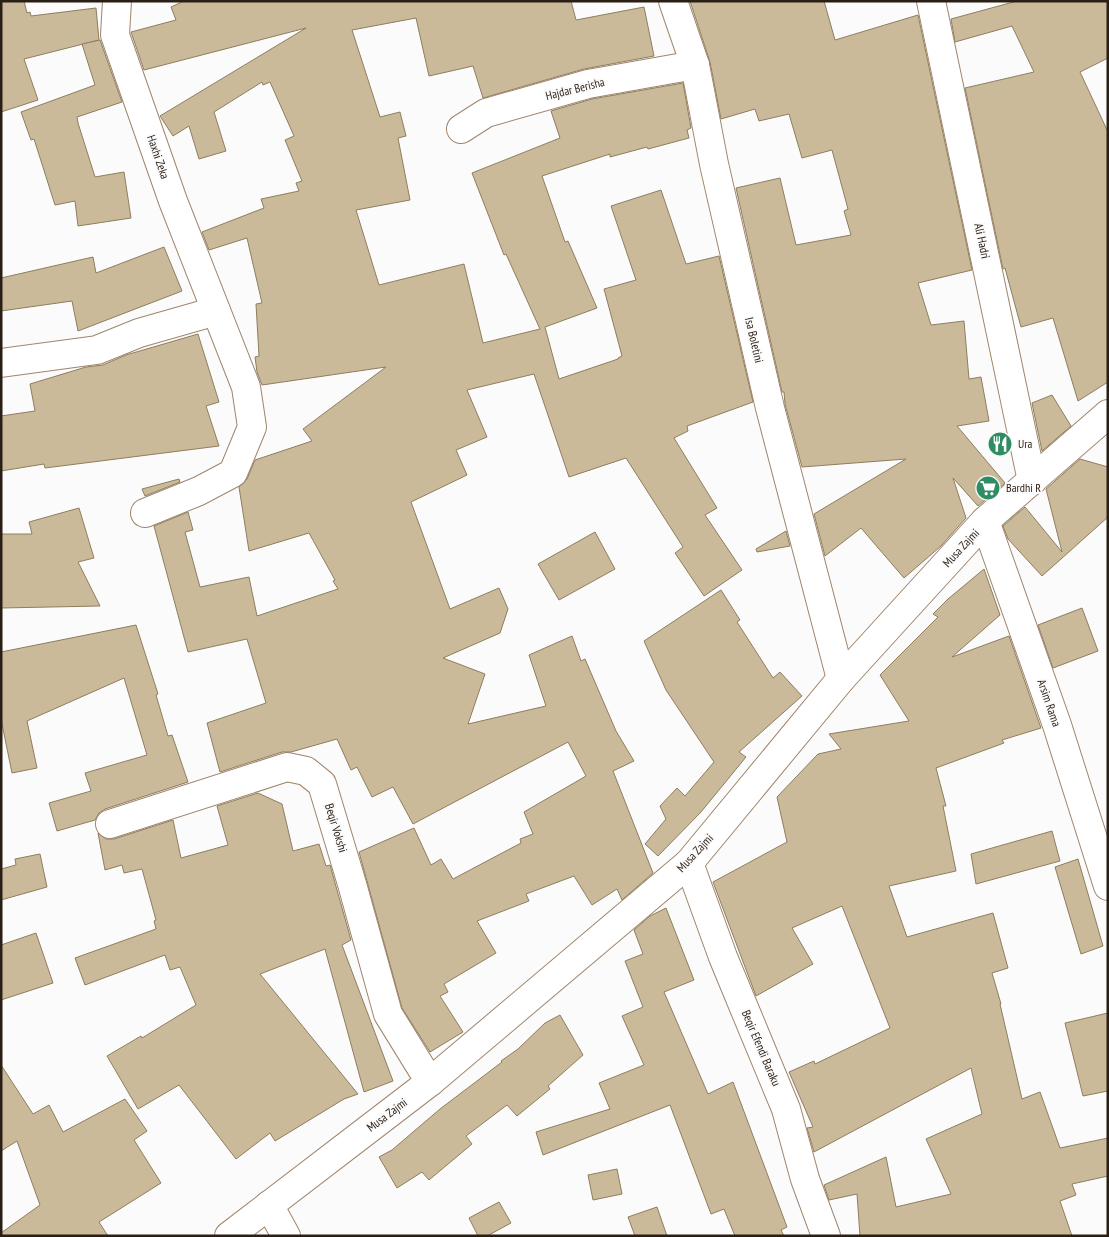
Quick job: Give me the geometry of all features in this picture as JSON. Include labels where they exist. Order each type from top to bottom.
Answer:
[{"type":"street","name":"Haxhi Zeka","points":[[117,1],[115,35],[173,200],[246,388],[252,427],[233,473],[199,491],[144,513]]},
{"type":"street","name":"Isa Boletini","points":[[673,1],[695,65],[714,164],[770,408],[841,679]]},
{"type":"street","name":"Ali Hadri","points":[[931,1],[1032,481]]},
{"type":"street","name":"Hajdar Berisha","points":[[461,129],[486,113],[579,87],[695,65]]},
{"type":"street","points":[[1,363],[97,350],[139,333],[216,310]]},
{"type":"street","name":"Musa Zajmi","points":[[229,1236],[430,1082],[689,863],[841,679],[985,521],[1107,417]]},
{"type":"street","name":"Arsim Rama","points":[[985,521],[1057,725],[1108,886]]},
{"type":"street","name":"Beqir Vokshi","points":[[110,824],[287,767],[306,771],[322,784],[388,1014],[430,1082]]},
{"type":"street","name":"Beqir Efendi Baraku","points":[[689,863],[722,957],[786,1109],[805,1179],[826,1236]]},
{"type":"street","points":[[269,1205],[286,1236]]},
{"type":"building","points":[[1,1],[24,1],[27,13],[30,12],[31,16],[96,8],[99,40],[24,59],[38,100],[1,112]]},
{"type":"building","points":[[184,1],[571,1],[576,20],[644,7],[654,56],[584,69],[483,98],[473,66],[429,76],[416,18],[352,30],[380,117],[400,112],[406,136],[398,138],[410,200],[356,210],[379,285],[464,264],[483,343],[540,329],[506,254],[504,255],[472,173],[560,138],[551,111],[592,99],[683,83],[691,128],[687,130],[689,138],[610,157],[610,154],[542,176],[565,242],[568,241],[597,308],[545,327],[559,379],[622,356],[604,289],[636,280],[611,206],[661,190],[686,264],[719,256],[753,402],[687,426],[688,431],[674,438],[717,508],[705,515],[742,570],[704,596],[675,553],[683,547],[626,458],[569,477],[534,374],[467,390],[487,437],[456,450],[467,475],[411,502],[450,609],[499,588],[508,609],[500,633],[443,658],[485,674],[468,724],[546,706],[529,655],[572,636],[581,661],[585,659],[616,731],[634,761],[613,771],[653,873],[622,900],[617,889],[592,905],[574,876],[526,894],[529,901],[477,921],[496,953],[444,984],[448,992],[440,996],[463,1032],[430,1052],[402,1008],[359,852],[414,828],[431,865],[441,859],[453,879],[521,843],[520,839],[533,834],[524,812],[586,776],[568,742],[413,824],[393,787],[372,797],[357,767],[351,770],[337,739],[291,752],[282,752],[220,772],[207,723],[266,703],[247,639],[188,652],[154,526],[188,512],[193,530],[185,532],[200,587],[249,577],[257,616],[338,589],[309,533],[249,551],[239,487],[247,479],[255,460],[312,441],[303,429],[386,367],[262,385],[257,372],[255,357],[259,356],[256,304],[262,303],[247,238],[209,250],[202,232],[264,208],[261,199],[299,191],[296,183],[302,181],[285,140],[294,136],[270,82],[263,85],[262,82],[214,112],[226,151],[199,159],[189,126],[173,136],[160,116],[306,28],[144,70],[131,32],[176,20],[171,7]]},
{"type":"building","points":[[690,1],[824,1],[835,40],[918,15],[972,270],[918,283],[931,325],[964,321],[969,379],[981,377],[989,421],[957,426],[1005,483],[978,506],[953,478],[966,518],[941,546],[904,578],[861,528],[825,556],[814,514],[906,459],[802,467],[785,404],[784,392],[782,392],[736,188],[780,178],[796,245],[851,235],[844,211],[848,209],[832,150],[802,158],[789,114],[759,121],[755,109],[721,119],[710,62]]},
{"type":"building","points":[[1017,1],[1108,1],[1108,58],[1080,72],[1108,132],[1108,382],[1078,401],[1053,318],[1021,327],[1005,268],[1003,269],[965,88],[1034,72],[1012,26],[955,42],[951,19]]},
{"type":"building","points":[[100,40],[122,102],[77,117],[78,123],[95,177],[124,172],[131,218],[78,226],[75,201],[55,205],[34,139],[31,140],[21,112],[95,85],[82,44]]},
{"type":"building","points":[[164,247],[182,291],[78,331],[72,301],[1,311],[1,278],[93,257],[96,273]]},
{"type":"building","points":[[198,334],[219,402],[206,406],[219,446],[45,468],[44,464],[1,471],[1,416],[35,411],[30,384],[86,367],[103,365],[126,355]]},
{"type":"building","points":[[1052,395],[1071,426],[1042,451],[1032,403]]},
{"type":"building","points":[[1080,459],[1108,467],[1108,517],[1042,576],[1008,539],[1003,526],[1025,507],[1062,552],[1046,489]]},
{"type":"building","points":[[179,479],[180,482],[145,496],[142,489]]},
{"type":"building","points":[[79,508],[94,558],[78,562],[100,606],[1,608],[1,534],[32,534],[29,522]]},
{"type":"building","points":[[786,531],[790,546],[757,552],[756,549]]},
{"type":"building","points":[[595,532],[615,569],[559,600],[538,564]]},
{"type":"building","points":[[984,569],[1000,615],[952,657],[1009,636],[1041,728],[1002,740],[1004,743],[936,768],[946,806],[943,806],[956,871],[889,886],[907,937],[993,913],[1008,968],[992,973],[1001,1004],[1022,1099],[1040,1092],[1060,1148],[1108,1138],[1108,1176],[1072,1184],[1076,1195],[1060,1201],[1072,1236],[860,1236],[857,1194],[829,1200],[824,1185],[886,1157],[896,1207],[951,1194],[926,1139],[982,1114],[971,1068],[814,1152],[807,1128],[813,1127],[789,1072],[814,1061],[815,1064],[890,1028],[842,906],[792,928],[813,964],[756,996],[713,882],[787,842],[777,797],[818,754],[841,749],[829,734],[909,721],[880,675],[938,617],[933,614]]},
{"type":"building","points":[[721,590],[740,620],[737,622],[773,678],[780,672],[802,696],[739,752],[746,757],[701,812],[658,856],[645,844],[666,819],[660,806],[677,788],[685,796],[714,762],[666,690],[644,641]]},
{"type":"building","points":[[1082,608],[1098,651],[1053,668],[1038,625]]},
{"type":"building","points":[[136,625],[158,694],[156,695],[168,736],[172,735],[188,782],[105,809],[99,813],[95,820],[57,831],[49,803],[91,791],[85,773],[147,755],[124,678],[27,721],[37,768],[12,773],[1,719],[1,652]]},
{"type":"building","points":[[258,793],[282,804],[293,851],[319,844],[326,866],[330,865],[351,940],[342,945],[393,1081],[364,1092],[325,949],[260,974],[358,1094],[344,1099],[275,1141],[270,1133],[236,1159],[179,1085],[138,1109],[107,1056],[141,1036],[142,1038],[196,1005],[180,967],[170,970],[165,955],[85,985],[75,958],[156,929],[154,921],[156,920],[142,869],[124,873],[122,865],[105,870],[98,833],[106,839],[114,839],[173,820],[181,858],[228,845],[217,806]]},
{"type":"building","points":[[1052,831],[1060,861],[976,884],[971,854]]},
{"type":"building","points":[[40,854],[47,887],[1,900],[1,869],[16,865],[15,859]]},
{"type":"building","points":[[1078,859],[1103,946],[1081,954],[1055,867]]},
{"type":"building","points":[[666,908],[694,980],[664,992],[708,1094],[733,1082],[787,1227],[781,1230],[784,1236],[735,1236],[724,1209],[711,1214],[670,1105],[543,1155],[536,1132],[610,1109],[599,1083],[644,1065],[622,1016],[643,1007],[625,961],[643,954],[634,930],[650,916]]},
{"type":"building","points":[[36,933],[53,983],[1,1000],[1,945]]},
{"type":"building","points":[[1108,1013],[1108,1091],[1083,1096],[1065,1023]]},
{"type":"building","points":[[560,1015],[583,1055],[548,1086],[550,1089],[517,1116],[507,1105],[466,1136],[472,1144],[429,1180],[422,1172],[397,1188],[379,1157],[392,1150],[440,1109],[502,1062],[545,1023]]},
{"type":"building","points":[[1,1065],[33,1114],[49,1105],[63,1132],[125,1099],[147,1131],[134,1140],[161,1183],[99,1222],[108,1236],[1,1236],[1,1233],[40,1205],[17,1141],[1,1151]]},
{"type":"building","points":[[617,1169],[622,1194],[593,1200],[588,1175]]},
{"type":"building","points":[[499,1202],[511,1223],[487,1236],[478,1236],[469,1218]]},
{"type":"building","points":[[657,1207],[667,1236],[635,1236],[628,1217]]},
{"type":"place","name":"Ura","points":[[1000,444]]},
{"type":"place","name":"Bardhi R","points":[[988,488]]}]
